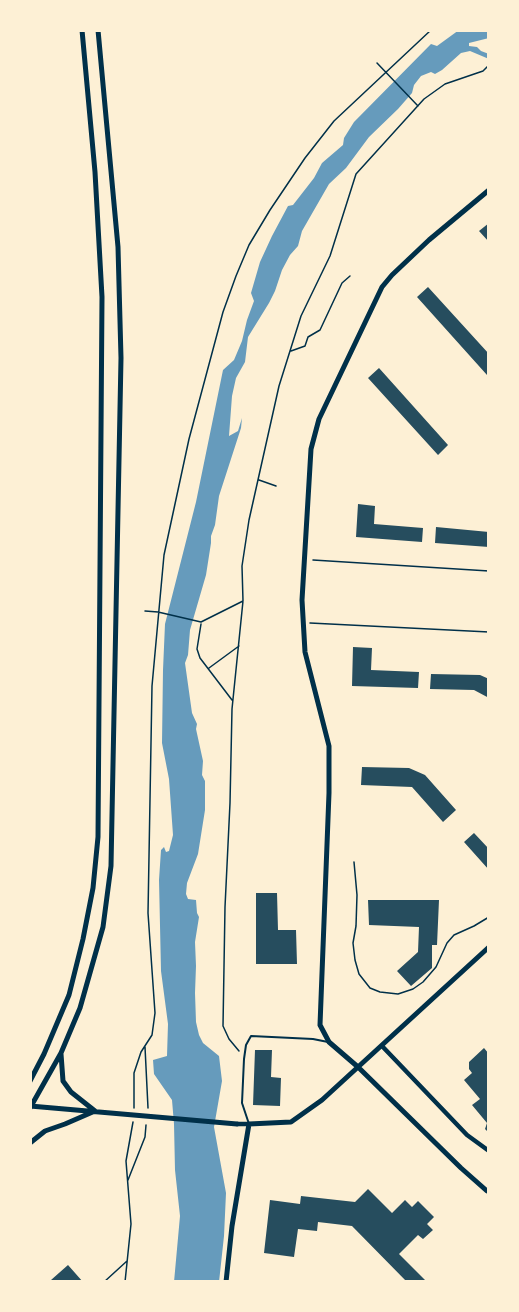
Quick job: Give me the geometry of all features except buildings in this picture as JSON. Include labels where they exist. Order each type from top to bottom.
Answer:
[{"type":"street","points":[[30,1081],[69,995],[93,888],[98,837],[102,297],[95,172],[82,30]]},
{"type":"street","points":[[98,30],[118,247],[121,358],[111,866],[103,927],[80,1008],[61,1053],[30,1107],[237,1124],[291,1122],[322,1100],[489,947]]},
{"type":"street","points":[[489,190],[429,240],[382,287],[319,419],[311,449],[302,600],[305,651],[328,746],[320,1025],[329,1042],[358,1067],[460,1168],[489,1191]]},
{"type":"street","points":[[382,1046],[467,1135],[489,1151]]},
{"type":"street","points":[[61,1053],[63,1081],[71,1092],[95,1111]]},
{"type":"street","points":[[30,1143],[45,1131],[95,1111]]},
{"type":"street","points":[[226,1282],[232,1226],[249,1124]]},
{"type":"lane","points":[[249,1124],[242,1103],[244,1059],[246,1045],[251,1036],[329,1042]]},
{"type":"path","points":[[125,1282],[131,1224],[126,1161],[134,1114],[134,1073],[141,1052],[152,1035],[155,1013],[148,913],[152,686],[164,555],[189,439],[223,312],[254,236],[305,158],[334,121],[431,30]]},
{"type":"path","points":[[377,63],[418,106]]},
{"type":"path","points":[[244,1059],[223,1026],[233,701],[243,601],[242,566],[249,520],[279,386],[301,316],[330,256],[356,174],[424,99],[445,84],[483,71],[489,65]]},
{"type":"path","points":[[290,351],[305,346],[308,337],[320,330],[342,283],[350,276]]},
{"type":"path","points":[[258,480],[276,486]]},
{"type":"path","points":[[304,559],[489,571]]},
{"type":"path","points":[[145,611],[201,622],[243,601]]},
{"type":"path","points":[[201,622],[197,649],[200,658],[233,701]]},
{"type":"path","points":[[303,623],[489,632]]},
{"type":"path","points":[[208,668],[239,646]]},
{"type":"path","points":[[354,862],[357,895],[353,943],[355,960],[358,974],[370,988],[380,992],[398,994],[413,989],[423,982],[436,967],[447,943],[454,934],[489,917]]},
{"type":"path","points":[[104,1282],[128,1260]]},
{"type":"water","points":[[459,30],[489,30],[489,38],[469,43],[469,46],[477,47],[489,54],[489,59],[470,51],[461,53],[442,70],[435,74],[431,72],[421,76],[414,85],[412,93],[369,137],[346,168],[329,184],[302,231],[298,246],[282,270],[269,303],[248,337],[245,362],[236,378],[232,396],[229,436],[238,431],[242,418],[241,428],[219,496],[206,575],[190,630],[185,663],[192,713],[197,724],[203,761],[202,775],[205,781],[205,810],[198,854],[187,883],[186,894],[188,899],[196,900],[199,917],[195,942],[196,1022],[203,1043],[219,1056],[222,1081],[214,1127],[226,1193],[224,1236],[219,1282],[174,1282],[180,1216],[175,1170],[172,1100],[154,1074],[153,1060],[167,1056],[168,1024],[161,971],[159,880],[161,850],[164,847],[166,852],[169,851],[173,835],[169,779],[162,743],[165,624],[196,502],[223,370],[234,360],[242,341],[254,301],[251,293],[260,262],[272,236],[288,206],[293,205],[314,178],[322,163],[343,145],[344,138],[354,122],[431,44],[437,46]]}]
